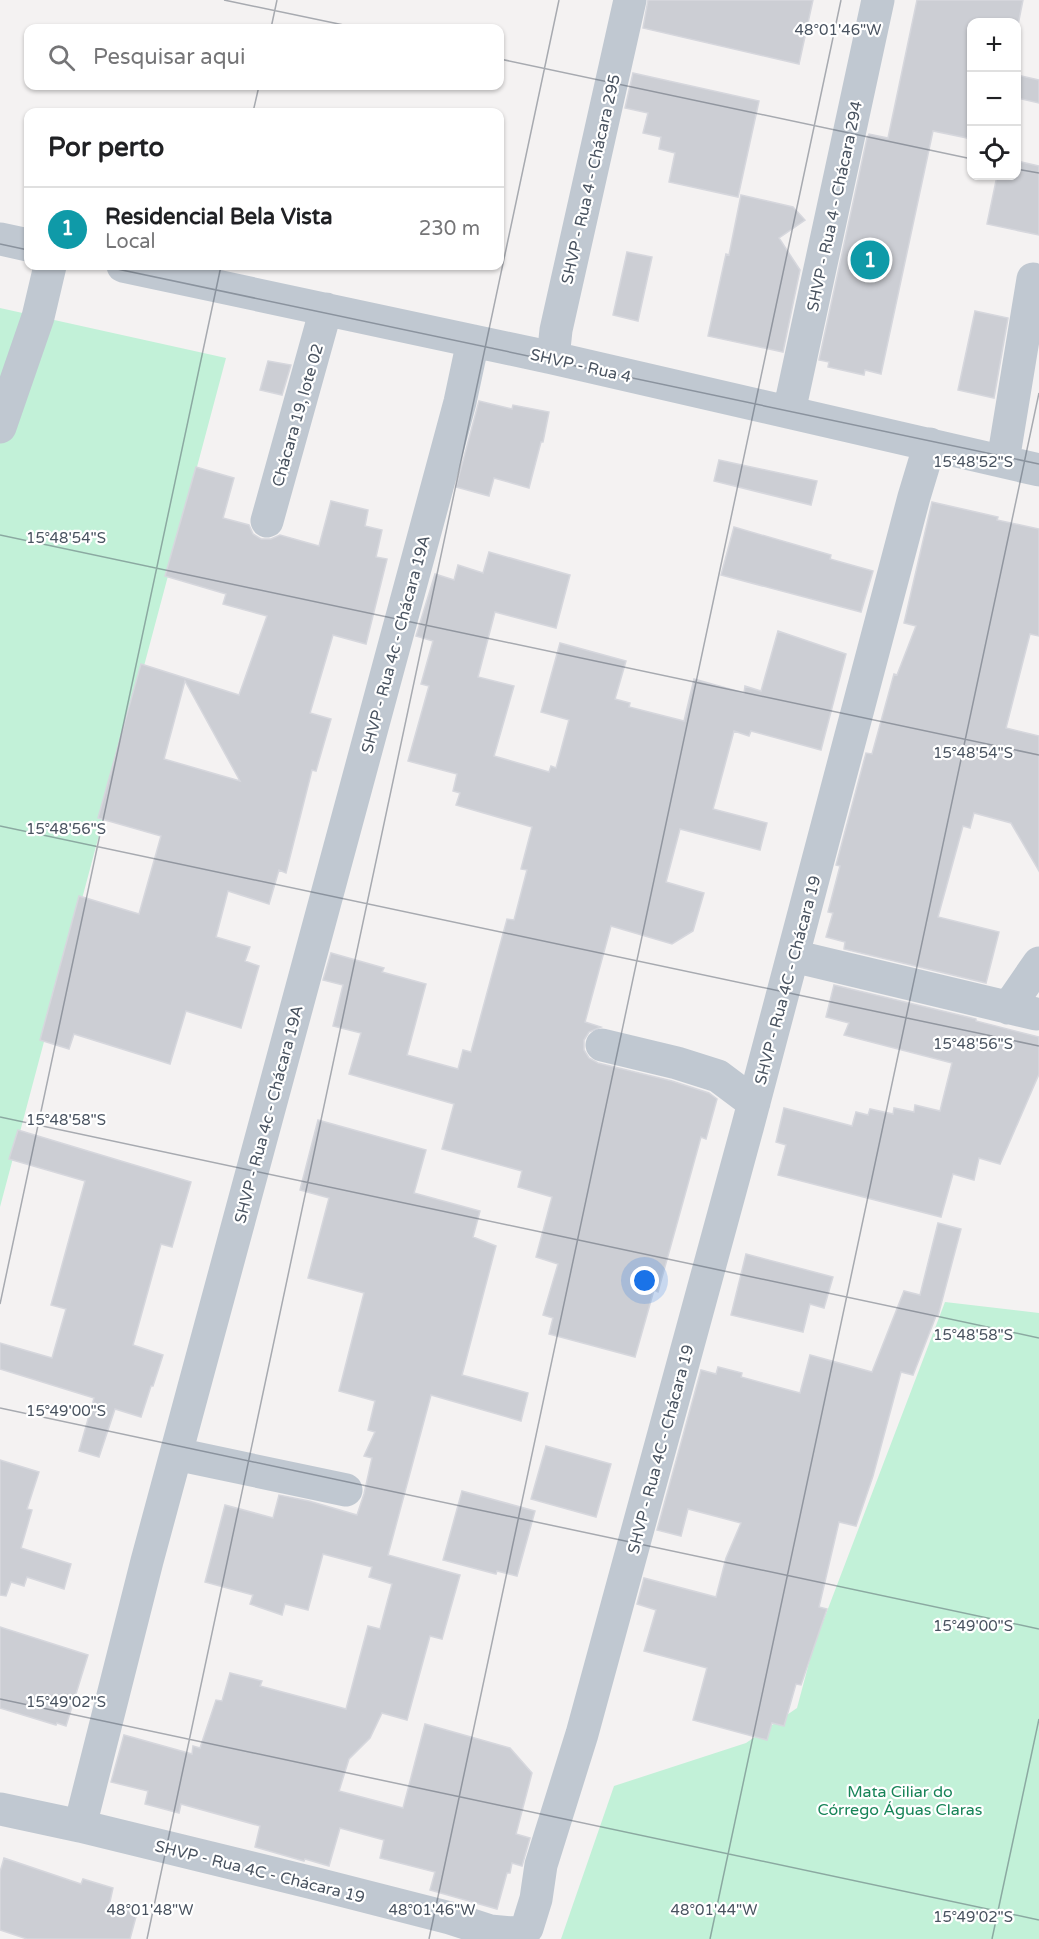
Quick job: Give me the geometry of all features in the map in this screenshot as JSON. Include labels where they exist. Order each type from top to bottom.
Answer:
[{"type":"street","name":"SHVP - Rua 4 - Chácara 295","points":[[553,358],[556,330],[630,0]]},
{"type":"street","name":"SHVP - Rua 4 - Chácara 294","points":[[789,412],[878,0]]},
{"type":"street","points":[[0,239],[24,244]]},
{"type":"street","points":[[0,427],[38,317],[49,270]]},
{"type":"street","name":"SHVP - Rua 4","points":[[142,270],[553,358],[1039,470]]},
{"type":"street","points":[[1003,461],[1033,279]]},
{"type":"street","name":"Chácara 19, lote 02","points":[[267,521],[326,309]]},
{"type":"street","name":"SHVP - Rua 4c - Chácara 19A","points":[[80,1826],[144,1573],[460,402],[473,341]]},
{"type":"street","name":"SHVP - Rua 4C - Chácara 19","points":[[0,1809],[332,1887],[490,1931],[512,1933],[522,1932],[527,1928],[536,1899],[542,1865],[582,1734],[754,1103],[930,444]]},
{"type":"street","points":[[793,956],[1022,1011],[1039,963]]},
{"type":"street","points":[[602,1046],[677,1063],[718,1076],[754,1103]]},
{"type":"street","points":[[176,1454],[346,1490]]},
{"type":"green space","points":[[0,308],[226,358],[0,1207]]},
{"type":"green space","name":"Mata Ciliar do Córrego Águas Claras","points":[[945,1302],[1039,1313],[1039,1939],[561,1939],[614,1786],[746,1743],[797,1708],[813,1648]]},
{"type":"building","points":[[648,0],[813,0],[799,64],[643,28]]},
{"type":"building","points":[[917,0],[1023,0],[1019,18],[967,18],[967,138],[933,131],[881,374],[865,370],[864,375],[828,367],[829,362],[819,360],[867,138],[869,134],[888,138]]},
{"type":"building","points":[[633,73],[759,101],[738,197],[669,182],[675,153],[659,149],[661,137],[643,133],[648,113],[625,108]]},
{"type":"building","points":[[1021,76],[1039,80],[1039,103],[1021,99]]},
{"type":"building","points":[[1021,162],[1039,166],[1039,235],[987,224],[996,180],[1021,180]]},
{"type":"building","points":[[741,195],[793,207],[805,220],[779,238],[800,270],[783,352],[708,336],[726,254],[729,255]]},
{"type":"building","points":[[627,252],[652,257],[638,321],[613,315]]},
{"type":"building","points":[[975,311],[1008,318],[994,398],[958,390]]},
{"type":"building","points":[[268,361],[291,365],[282,395],[260,390]]},
{"type":"building","points":[[479,401],[512,409],[513,405],[549,412],[543,442],[541,442],[529,488],[494,478],[489,496],[456,487]]},
{"type":"building","points":[[719,460],[817,481],[811,505],[714,481]]},
{"type":"building","points":[[196,467],[234,478],[223,518],[249,525],[253,534],[261,539],[271,539],[280,535],[319,546],[331,501],[368,510],[365,526],[382,530],[376,557],[387,559],[366,644],[333,635],[310,713],[331,719],[316,771],[312,770],[286,873],[279,870],[269,904],[228,891],[216,937],[250,947],[245,961],[259,966],[241,1028],[186,1011],[170,1064],[74,1034],[69,1049],[40,1040],[79,896],[139,914],[161,836],[98,818],[141,664],[239,695],[267,616],[223,604],[226,594],[165,576]],"holes":[[[185,681],[240,781],[164,759]]]},
{"type":"building","points":[[932,502],[1039,529],[1039,636],[1030,634],[1006,728],[1039,736],[1039,871],[1011,823],[974,813],[970,828],[963,826],[938,917],[999,932],[986,983],[844,949],[845,942],[826,937],[833,913],[828,912],[840,866],[836,865],[866,753],[872,754],[894,674],[897,675],[916,626],[904,623]]},
{"type":"building","points":[[734,527],[831,555],[830,559],[873,571],[861,612],[721,575]]},
{"type":"building","points":[[489,552],[570,575],[556,628],[495,612],[478,677],[514,686],[494,756],[549,772],[551,766],[556,768],[569,720],[541,712],[560,643],[626,661],[615,699],[630,703],[629,707],[684,721],[694,679],[744,693],[745,686],[761,691],[778,631],[846,654],[821,750],[751,731],[749,736],[734,731],[713,809],[767,823],[760,850],[680,829],[666,882],[704,893],[693,931],[672,944],[611,926],[585,1022],[601,1027],[589,1032],[584,1040],[584,1050],[589,1058],[598,1063],[672,1081],[709,1093],[717,1099],[706,1139],[701,1137],[658,1292],[654,1290],[635,1357],[549,1334],[553,1318],[543,1315],[558,1264],[536,1257],[552,1197],[518,1187],[522,1171],[442,1149],[454,1104],[349,1074],[361,1033],[333,1026],[343,985],[323,980],[331,953],[384,968],[382,972],[426,984],[407,1055],[458,1069],[463,1050],[471,1052],[507,919],[514,920],[527,870],[521,869],[532,827],[456,805],[460,793],[453,791],[457,774],[408,761],[429,686],[421,684],[433,641],[416,636],[435,574],[454,580],[458,565],[483,573]]},
{"type":"building","points":[[834,985],[976,1019],[976,1021],[1039,1037],[1039,1074],[1000,1164],[979,1158],[974,1180],[953,1174],[941,1217],[778,1175],[786,1145],[776,1142],[784,1108],[852,1126],[856,1112],[868,1115],[870,1109],[893,1114],[894,1108],[914,1112],[915,1105],[940,1111],[952,1063],[844,1035],[849,1023],[826,1017]]},
{"type":"building","points":[[318,1120],[426,1150],[414,1193],[480,1211],[473,1237],[496,1246],[462,1375],[528,1393],[521,1421],[431,1395],[388,1555],[460,1575],[442,1639],[430,1636],[407,1720],[382,1713],[370,1738],[349,1759],[339,1791],[403,1808],[425,1724],[510,1748],[532,1773],[516,1834],[530,1838],[522,1866],[512,1863],[510,1873],[507,1873],[497,1909],[430,1890],[435,1872],[380,1858],[384,1840],[340,1828],[329,1866],[305,1859],[304,1861],[255,1847],[260,1826],[181,1804],[179,1813],[145,1804],[148,1791],[111,1782],[124,1735],[192,1754],[193,1746],[200,1748],[216,1700],[222,1701],[230,1673],[262,1681],[260,1686],[346,1709],[368,1626],[380,1629],[392,1584],[369,1577],[372,1567],[323,1554],[308,1610],[285,1604],[282,1615],[250,1604],[253,1595],[205,1582],[225,1505],[273,1518],[279,1495],[357,1515],[364,1494],[372,1458],[364,1456],[375,1432],[368,1430],[375,1401],[339,1391],[364,1293],[308,1278],[329,1198],[300,1190]]},
{"type":"building","points":[[18,1130],[191,1182],[172,1247],[161,1244],[133,1345],[163,1355],[153,1386],[151,1386],[141,1417],[115,1409],[99,1457],[79,1451],[94,1398],[0,1369],[0,1343],[52,1358],[66,1309],[51,1305],[85,1181],[9,1159]]},
{"type":"building","points":[[938,1223],[961,1229],[938,1316],[936,1316],[913,1375],[901,1372],[873,1476],[856,1526],[839,1522],[819,1607],[827,1609],[801,1685],[796,1684],[784,1726],[772,1723],[767,1740],[693,1720],[707,1668],[644,1651],[656,1610],[637,1604],[644,1578],[716,1597],[726,1558],[741,1523],[688,1509],[681,1536],[657,1530],[701,1370],[716,1374],[718,1367],[742,1373],[741,1377],[800,1393],[810,1355],[872,1372],[904,1291],[920,1295]]},
{"type":"building","points":[[746,1254],[833,1277],[824,1308],[810,1304],[803,1332],[731,1315]]},
{"type":"building","points":[[546,1446],[611,1464],[596,1517],[531,1499]]},
{"type":"building","points":[[0,1460],[39,1472],[27,1509],[32,1510],[21,1548],[71,1564],[64,1589],[27,1577],[24,1586],[11,1582],[6,1596],[0,1595]]},
{"type":"building","points":[[462,1491],[535,1511],[517,1576],[497,1571],[496,1574],[443,1560]]},
{"type":"building","points":[[0,1627],[88,1655],[66,1726],[0,1708]]},
{"type":"building","points":[[4,1858],[81,1884],[83,1879],[113,1888],[109,1906],[137,1913],[130,1939],[27,1939],[0,1930],[0,1872]]},
{"type":"place","name":"Residencial Bela Vista","points":[[870,260]]}]
